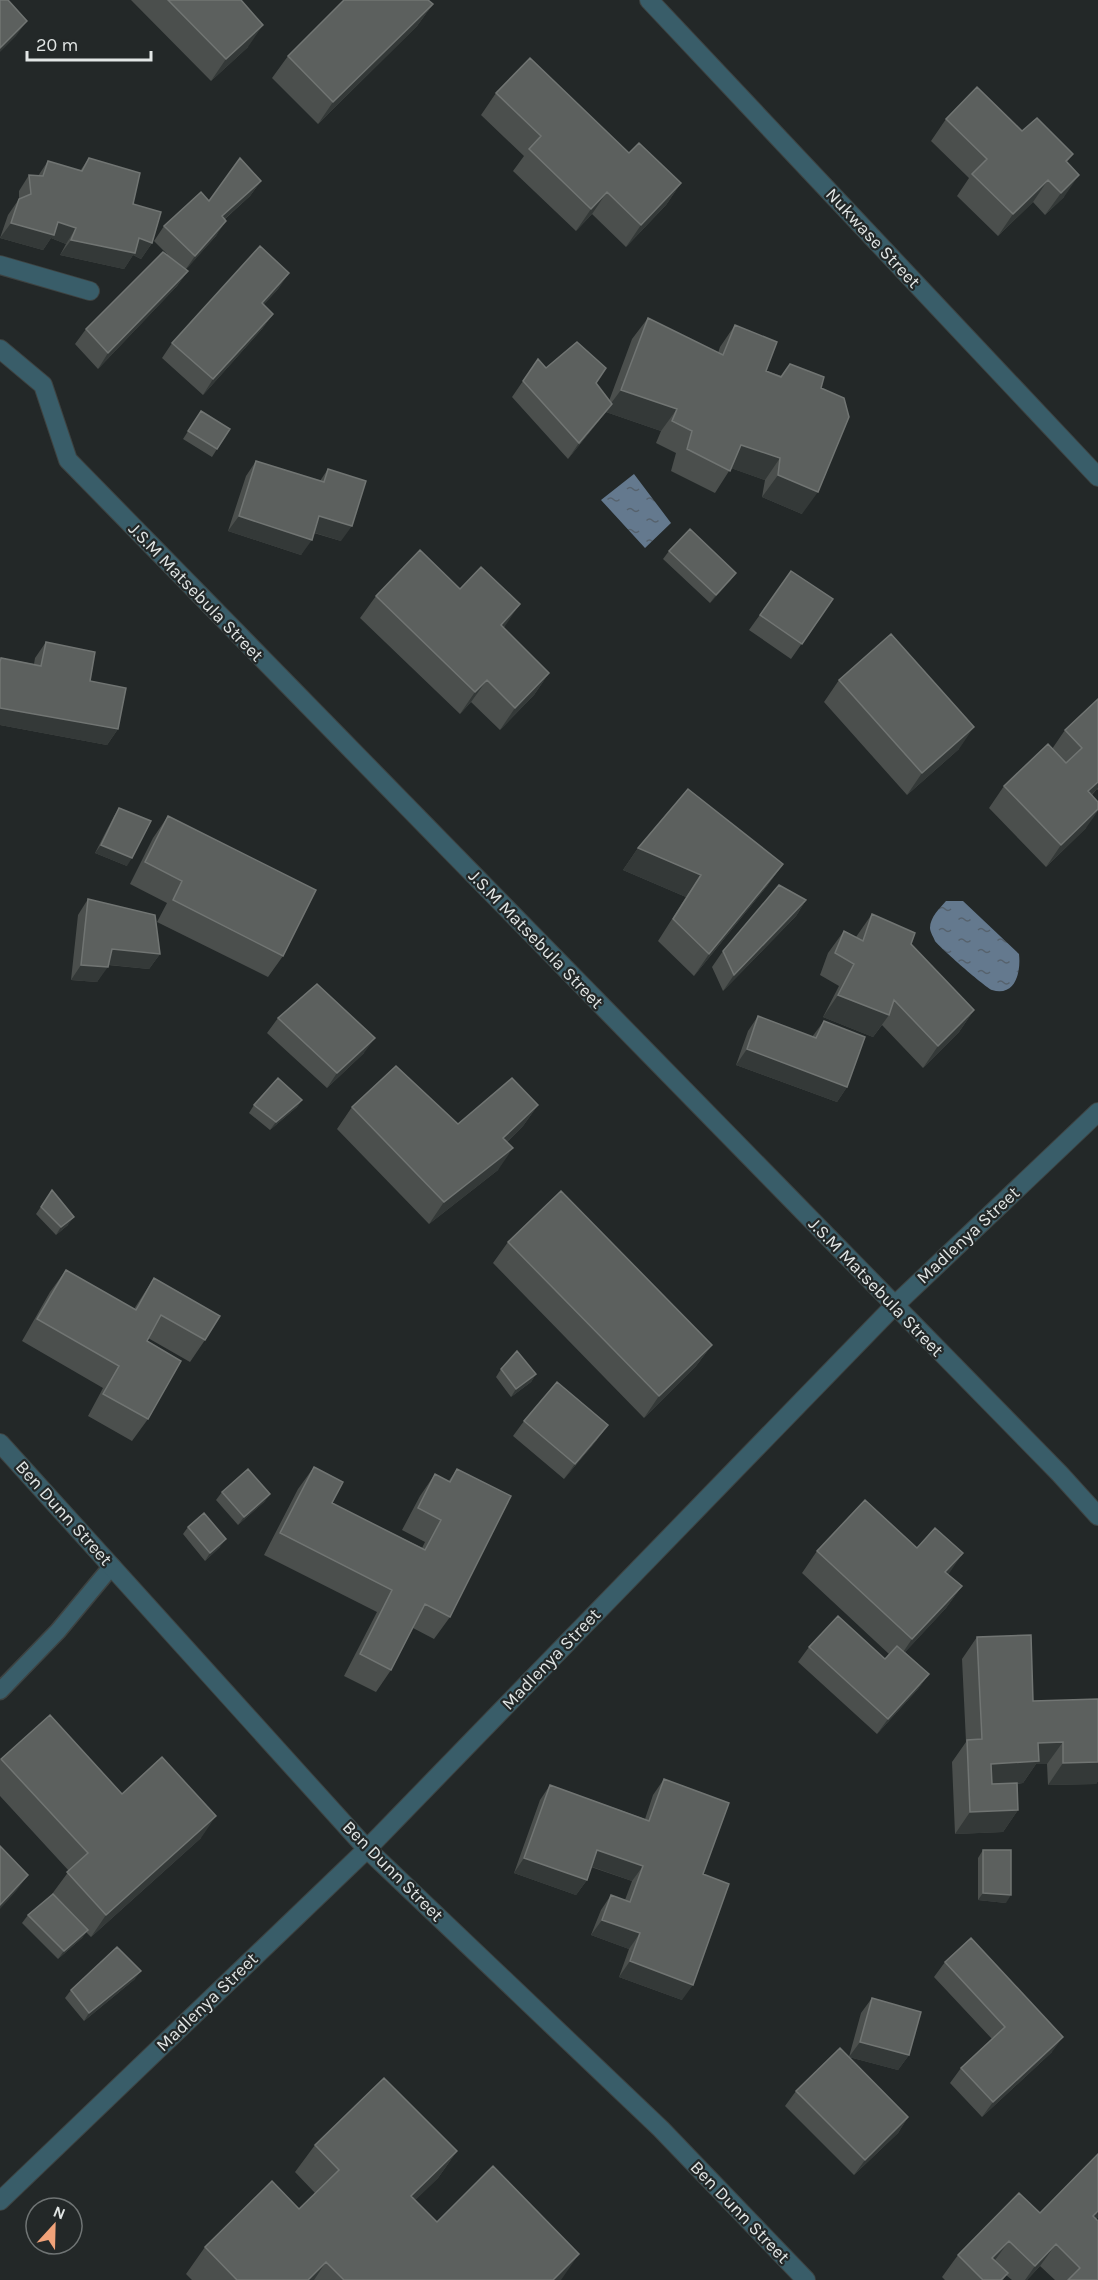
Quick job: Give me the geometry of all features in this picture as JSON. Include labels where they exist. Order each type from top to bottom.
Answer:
[{"type":"street","name":"Nukwase Street","points":[[649,0],[1098,477]]},
{"type":"street","points":[[0,265],[90,291]]},
{"type":"street","name":"J.S.M Matsebula Street","points":[[0,349],[43,385],[68,460],[1098,1516]]},
{"type":"street","name":"Madlenya Street","points":[[0,2201],[367,1849],[894,1306],[1098,1112]]},
{"type":"street","name":"Ben Dunn Street","points":[[0,1443],[367,1849],[661,2129],[806,2280]]},
{"type":"lane","points":[[0,1691],[58,1631],[112,1566]]},
{"type":"water","points":[[634,474],[671,523],[645,548],[601,500]]},
{"type":"water","points":[[946,901],[963,901],[1019,954],[1018,975],[1007,990],[992,990],[935,941],[930,924]]},
{"type":"building","points":[[8,0],[27,21],[0,48],[0,1]]},
{"type":"building","points":[[168,0],[241,0],[263,25],[226,59]]},
{"type":"building","points":[[344,0],[428,0],[433,4],[333,102],[288,56]]},
{"type":"building","points":[[530,58],[629,153],[639,143],[681,183],[641,225],[607,192],[591,209],[529,149],[541,136],[496,93]]},
{"type":"building","points":[[977,87],[1022,131],[1037,118],[1073,154],[1066,161],[1079,175],[1061,193],[1048,180],[1013,214],[972,174],[987,159],[946,119]]},
{"type":"building","points":[[89,158],[140,173],[133,204],[161,212],[152,243],[139,238],[135,253],[71,240],[76,228],[58,222],[54,235],[11,223],[19,199],[31,194],[29,175],[43,176],[48,161],[82,171]]},
{"type":"building","points":[[240,158],[261,181],[222,216],[226,221],[195,256],[164,226],[201,192],[209,201]]},
{"type":"building","points":[[260,246],[289,273],[262,303],[273,314],[213,379],[172,343]]},
{"type":"building","points":[[163,252],[188,271],[108,353],[86,329]]},
{"type":"building","points":[[648,318],[723,355],[735,325],[777,342],[766,371],[781,377],[790,364],[824,377],[821,388],[844,398],[849,417],[818,492],[778,475],[780,458],[741,445],[730,471],[687,449],[692,431],[672,421],[677,409],[621,390]]},
{"type":"building","points":[[577,342],[606,368],[596,383],[612,404],[579,443],[523,381],[538,359],[546,368]]},
{"type":"building","points":[[201,411],[230,429],[217,449],[188,431]]},
{"type":"building","points":[[256,461],[324,482],[328,469],[366,481],[352,526],[319,516],[312,540],[239,516]]},
{"type":"building","points":[[690,529],[736,573],[716,595],[669,551]]},
{"type":"building","points":[[420,550],[460,589],[481,567],[520,604],[501,625],[549,673],[515,708],[487,680],[475,692],[376,596]]},
{"type":"building","points":[[791,571],[833,599],[802,644],[760,615]]},
{"type":"building","points":[[891,634],[974,727],[922,773],[839,680]]},
{"type":"building","points":[[46,642],[95,652],[90,681],[126,688],[118,729],[0,708],[1,658],[41,666]]},
{"type":"building","points":[[1098,699],[1098,782],[1088,791],[1098,802],[1098,809],[1061,845],[1004,786],[1048,744],[1066,763],[1082,748],[1065,730]]},
{"type":"building","points":[[688,789],[783,864],[709,954],[673,919],[701,875],[638,848]]},
{"type":"building","points":[[119,808],[151,821],[132,858],[101,845]]},
{"type":"building","points":[[168,816],[316,890],[283,956],[173,900],[182,881],[145,862]]},
{"type":"building","points":[[779,885],[806,900],[734,975],[723,951]]},
{"type":"building","points":[[88,899],[155,915],[160,954],[112,949],[108,967],[81,965]]},
{"type":"building","points":[[872,914],[915,933],[911,944],[974,1010],[938,1046],[894,1000],[889,1015],[838,995],[854,964],[835,953],[844,931],[863,941]]},
{"type":"building","points":[[317,984],[375,1038],[337,1073],[278,1018]]},
{"type":"building","points":[[758,1016],[816,1038],[824,1021],[865,1037],[847,1087],[747,1049]]},
{"type":"building","points":[[396,1066],[458,1124],[512,1078],[538,1105],[503,1138],[513,1148],[444,1202],[352,1107]]},
{"type":"building","points":[[278,1078],[302,1100],[276,1122],[254,1105]]},
{"type":"building","points":[[52,1190],[74,1217],[61,1227],[41,1207]]},
{"type":"building","points":[[561,1191],[712,1345],[659,1396],[508,1242]]},
{"type":"building","points":[[66,1270],[136,1310],[154,1278],[220,1316],[205,1340],[161,1315],[147,1341],[181,1361],[148,1419],[103,1394],[119,1366],[37,1319]]},
{"type":"building","points":[[517,1351],[536,1374],[516,1389],[501,1369]]},
{"type":"building","points":[[557,1382],[608,1425],[575,1464],[524,1421]]},
{"type":"building","points":[[314,1467],[343,1482],[332,1503],[425,1550],[441,1520],[418,1508],[435,1474],[450,1482],[457,1469],[511,1496],[450,1617],[425,1604],[391,1670],[360,1654],[392,1590],[280,1533]]},
{"type":"building","points":[[248,1469],[270,1494],[244,1517],[222,1492]]},
{"type":"building","points":[[865,1500],[917,1548],[935,1528],[963,1553],[945,1572],[962,1586],[912,1639],[817,1551]]},
{"type":"building","points":[[204,1513],[226,1539],[210,1553],[188,1527]]},
{"type":"building","points":[[838,1616],[885,1659],[897,1646],[929,1674],[888,1719],[809,1647]]},
{"type":"building","points":[[1031,1635],[1033,1701],[1098,1699],[1098,1762],[1063,1763],[1063,1742],[1038,1743],[1039,1761],[991,1764],[992,1784],[1017,1783],[1018,1810],[970,1812],[967,1740],[982,1739],[977,1637]]},
{"type":"building","points":[[50,1715],[122,1794],[162,1757],[216,1816],[106,1915],[67,1872],[88,1853],[1,1759]]},
{"type":"building","points":[[664,1779],[729,1803],[703,1874],[729,1884],[693,1985],[630,1961],[640,1933],[602,1920],[611,1895],[630,1902],[643,1866],[597,1850],[587,1880],[524,1858],[550,1785],[649,1821]]},
{"type":"building","points":[[0,1846],[28,1875],[0,1905]]},
{"type":"building","points":[[983,1850],[1011,1850],[1011,1895],[983,1893]]},
{"type":"building","points":[[53,1894],[88,1930],[64,1951],[28,1915]]},
{"type":"building","points":[[971,1938],[1063,2037],[993,2102],[961,2068],[1005,2027],[945,1962]]},
{"type":"building","points":[[117,1947],[141,1971],[89,2013],[71,1990]]},
{"type":"building","points":[[872,1998],[921,2012],[909,2055],[860,2042]]},
{"type":"building","points":[[840,2048],[908,2117],[865,2160],[796,2091]]},
{"type":"building","points":[[384,2078],[457,2151],[411,2196],[437,2222],[493,2166],[579,2254],[553,2280],[344,2280],[326,2262],[308,2280],[237,2280],[205,2247],[272,2181],[299,2209],[339,2170],[315,2145]]},
{"type":"building","points":[[1098,2154],[1098,2211],[1093,2216],[1098,2221],[1098,2280],[1068,2280],[1080,2268],[1056,2244],[1035,2266],[1009,2241],[992,2258],[1008,2273],[1001,2280],[983,2280],[958,2255],[1019,2193],[1040,2213]]}]
